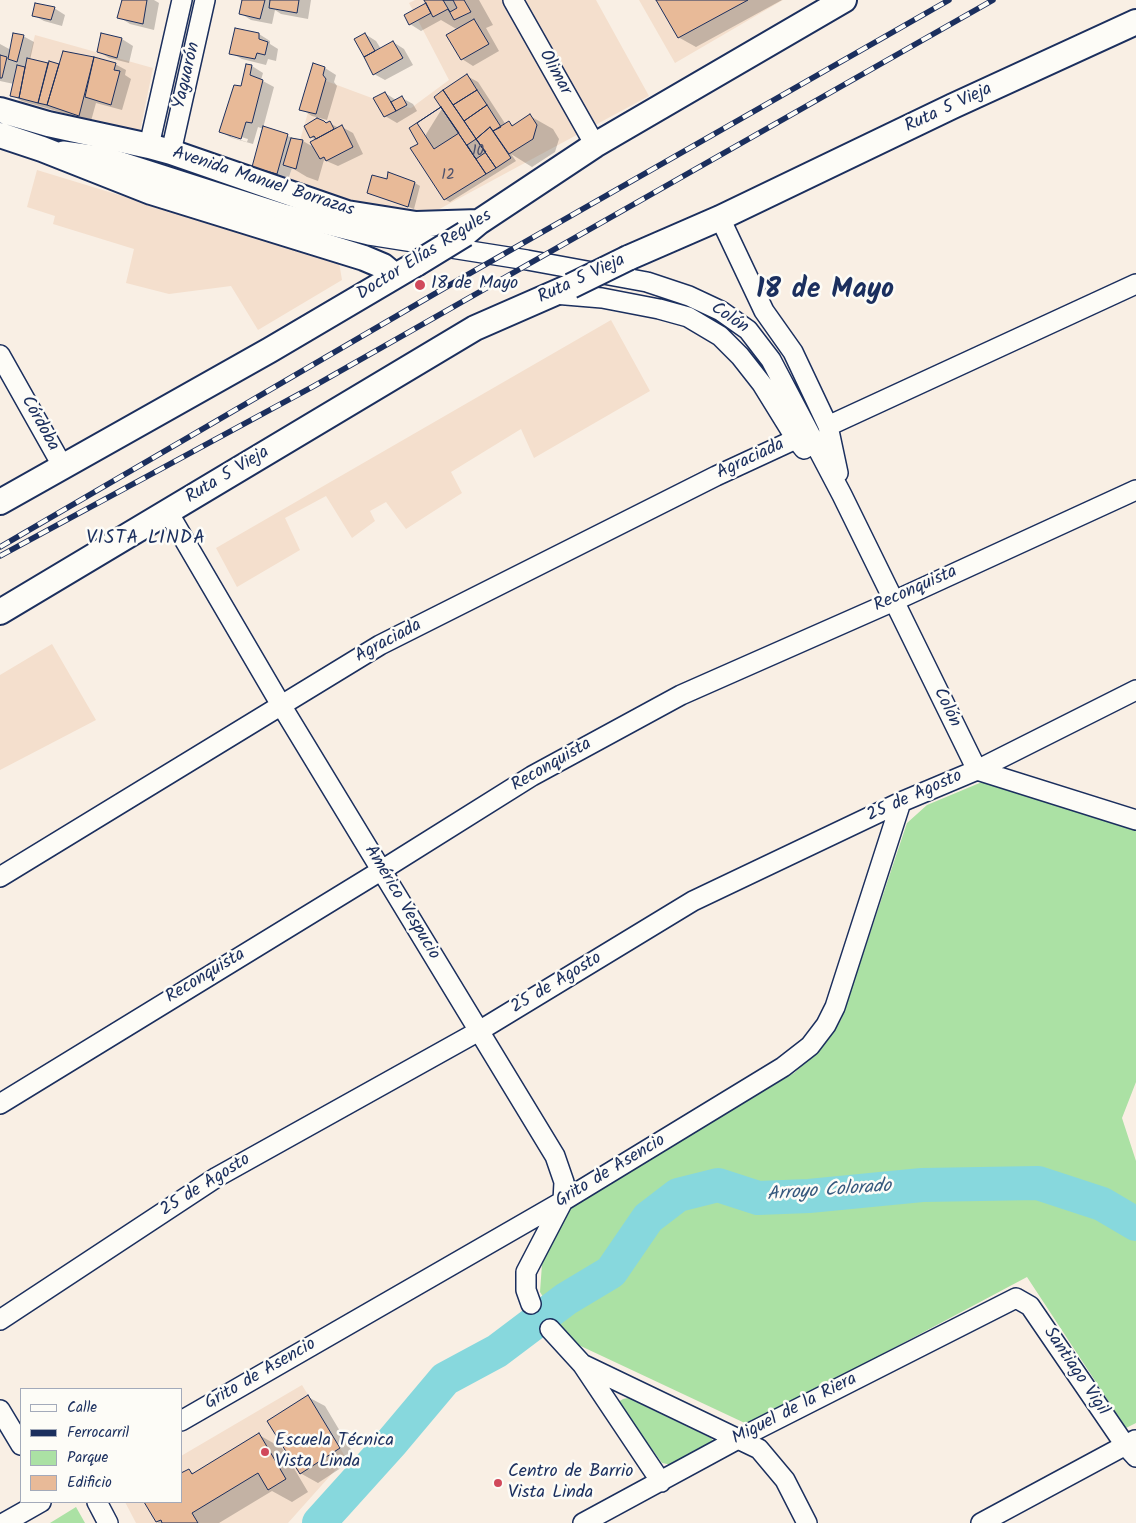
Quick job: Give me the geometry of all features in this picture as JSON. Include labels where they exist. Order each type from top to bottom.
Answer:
[{"type":"street","name":"Yaguarón","points":[[149,146],[182,0]]},
{"type":"street","name":"Yaguarón","points":[[171,152],[205,0]]},
{"type":"street","name":"Olimar","points":[[513,0],[595,145]]},
{"type":"street","name":"Doctor Elías Regules","points":[[0,502],[270,350],[416,264],[595,145],[844,0]]},
{"type":"street","name":"Ruta 5 Vieja","points":[[0,612],[475,328],[720,218],[953,106],[1136,22]]},
{"type":"street","name":"Avenida Manuel Borrazas","points":[[0,110],[48,124],[171,152],[347,213],[416,224],[472,228]]},
{"type":"street","name":"Avenida Manuel Borrazas","points":[[48,124],[106,157]]},
{"type":"street","name":"Avenida Manuel Borrazas","points":[[0,135],[42,149],[151,192],[364,258],[383,266],[395,276]]},
{"type":"street","name":"Avenida Manuel Borrazas","points":[[42,149],[106,157],[284,214],[369,235],[527,260]]},
{"type":"street","name":"Colón","points":[[720,218],[764,312],[793,352],[828,426],[842,495]]},
{"type":"street","name":"Colón","points":[[527,260],[647,282],[689,296],[721,311],[748,330],[772,360],[842,495],[977,770]]},
{"type":"street","points":[[828,426],[1136,284]]},
{"type":"street","name":"Colón","points":[[562,290],[659,309],[688,317],[720,336],[740,356],[762,384],[796,439],[842,495]]},
{"type":"street","name":"Córdoba","points":[[0,355],[62,467]]},
{"type":"street","name":"Agraciada","points":[[0,876],[380,645],[699,485],[796,439]]},
{"type":"street","name":"Reconquista","points":[[0,1104],[532,776],[681,694],[894,601],[1136,490]]},
{"type":"street","name":"Américo Vespucio","points":[[168,512],[281,705],[555,1156],[564,1182],[563,1201],[526,1272],[526,1290],[531,1304]]},
{"type":"street","name":"25 de Agosto","points":[[0,1320],[217,1177],[479,1031],[693,901],[901,802],[977,770],[1136,690]]},
{"type":"street","points":[[977,770],[1136,820]]},
{"type":"street","name":"Grito de Asencio","points":[[182,1420],[563,1201],[783,1067],[810,1046],[826,1025],[836,1007],[901,802]]},
{"type":"street","name":"Santiago Vigil","points":[[1008,1300],[1016,1298],[1030,1306],[1132,1447]]},
{"type":"street","name":"Miguel de la Riera","points":[[583,1523],[738,1439],[1008,1300]]},
{"type":"street","points":[[550,1329],[582,1364],[660,1482]]},
{"type":"street","points":[[582,1364],[760,1449],[785,1480],[807,1523]]},
{"type":"street","points":[[0,1410],[20,1442]]},
{"type":"street","points":[[980,1523],[1014,1515],[1132,1447]]},
{"type":"street","points":[[4,1523],[39,1503]]},
{"type":"street","points":[[98,1503],[108,1523]]},
{"type":"shaded area","points":[[415,0],[596,0],[649,96],[432,213],[405,213],[287,185],[318,78],[388,104],[411,108],[449,80],[409,3]]},
{"type":"shaded area","points":[[639,0],[783,0],[675,63]]},
{"type":"shaded area","points":[[35,35],[153,68],[139,136],[18,103]]},
{"type":"shaded area","points":[[37,170],[339,262],[342,280],[258,330],[231,286],[169,294],[126,283],[134,249],[53,224],[55,216],[27,207]]},
{"type":"shaded area","points":[[611,320],[650,391],[534,458],[521,429],[451,472],[462,493],[406,529],[386,502],[370,511],[375,521],[352,538],[326,496],[285,518],[300,550],[237,587],[216,548]]},
{"type":"shaded area","points":[[52,644],[96,720],[0,770],[0,675]]},
{"type":"shaded area","name":"Escuela Técnica Vista Linda","points":[[302,1385],[346,1458],[288,1523],[136,1523],[126,1503],[182,1503],[182,1455]]},
{"type":"green space","points":[[982,782],[1136,831],[1136,1082],[1122,1118],[1136,1161],[1136,1423],[1126,1428],[1027,1277],[749,1425],[570,1341],[540,1292],[542,1264],[573,1204],[794,1073],[819,1050],[841,1020],[907,823],[927,805]]},
{"type":"green space","points":[[628,1398],[711,1438],[713,1441],[712,1445],[672,1465],[662,1463],[618,1402]]},
{"type":"green space","points":[[76,1507],[85,1523],[50,1523]]},
{"type":"building","points":[[122,0],[147,0],[143,24],[117,18]]},
{"type":"building","points":[[242,0],[265,0],[260,19],[239,14]]},
{"type":"building","points":[[270,0],[299,0],[297,13],[269,8]]},
{"type":"building","points":[[424,0],[464,0],[471,12],[454,20],[448,9],[433,17]]},
{"type":"building","points":[[443,0],[453,0],[457,8],[450,12]]},
{"type":"building","points":[[656,0],[748,0],[678,38]]},
{"type":"building","points":[[35,3],[55,7],[51,20],[32,16]]},
{"type":"building","points":[[426,3],[431,13],[409,25],[404,15]]},
{"type":"building","points":[[474,19],[489,44],[461,60],[446,35]]},
{"type":"building","points":[[235,28],[259,33],[259,39],[268,42],[265,55],[257,53],[255,59],[229,54]]},
{"type":"building","points":[[13,33],[24,35],[17,62],[8,59]]},
{"type":"building","points":[[101,33],[122,38],[117,58],[97,52]]},
{"type":"building","points":[[365,33],[375,51],[364,57],[354,39]]},
{"type":"building","points":[[393,41],[403,58],[373,75],[364,57]]},
{"type":"building","points":[[63,51],[94,57],[79,116],[47,105]]},
{"type":"building","points":[[0,55],[7,57],[2,78],[0,78]]},
{"type":"building","points":[[94,57],[116,63],[114,70],[120,71],[111,105],[85,97]]},
{"type":"building","points":[[27,58],[48,63],[38,103],[19,98]]},
{"type":"building","points":[[49,61],[59,64],[47,105],[38,103]]},
{"type":"building","points":[[313,63],[325,67],[323,75],[326,79],[316,114],[299,110]]},
{"type":"building","points":[[246,64],[252,65],[250,75],[263,80],[252,123],[246,122],[241,139],[219,132],[234,85],[241,86]]},
{"type":"building","points":[[17,65],[25,67],[19,98],[10,96]]},
{"type":"building","points":[[467,74],[477,90],[453,105],[443,90]]},
{"type":"building","points":[[443,90],[496,168],[486,174],[434,97]]},
{"type":"building","points":[[477,90],[487,105],[464,121],[453,105]]},
{"type":"building","points":[[385,92],[396,111],[384,117],[373,98]]},
{"type":"building","points":[[402,96],[407,105],[396,111],[391,102]]},
{"type":"building","points":[[487,105],[501,127],[493,131],[490,127],[476,139],[464,121]]},
{"type":"building","points":[[441,107],[486,174],[444,200],[410,148],[418,144],[409,128]]},
{"type":"building","points":[[441,107],[459,133],[434,149],[417,123]]},
{"type":"building","points":[[530,114],[537,125],[533,139],[509,154],[493,131],[509,121],[512,126]]},
{"type":"building","points":[[317,118],[326,123],[330,121],[334,129],[316,139],[314,136],[310,138],[304,126]]},
{"type":"building","points":[[342,125],[353,147],[326,161],[324,157],[320,159],[310,142]]},
{"type":"building","points":[[263,126],[288,134],[277,174],[252,167]]},
{"type":"building","points":[[490,127],[511,158],[496,168],[476,139]]},
{"type":"building","points":[[291,138],[303,140],[296,169],[283,165]]},
{"type":"building","points":[[476,139],[486,152],[476,159],[467,145]]},
{"type":"building","points":[[388,172],[415,182],[408,207],[367,193],[372,175],[387,179]]},
{"type":"building","points":[[308,1395],[340,1448],[300,1474],[267,1421]]},
{"type":"building","points":[[259,1433],[286,1479],[268,1490],[258,1473],[192,1513],[198,1523],[162,1523],[161,1520],[156,1522],[145,1503],[182,1503],[182,1472],[189,1469],[192,1474]]},
{"type":"waterway","name":"Arroyo Colorado","points":[[319,1523],[392,1442],[445,1379],[497,1351],[566,1299],[611,1272],[648,1218],[678,1195],[718,1185],[758,1198],[809,1196],[922,1185],[1038,1183],[1102,1204],[1136,1224]]},
{"type":"railway","points":[[0,547],[460,279],[949,0]]},
{"type":"railway","points":[[0,556],[314,386],[993,0]]},
{"type":"place","name":"18 de Mayo","points":[[420,285]]},
{"type":"place","name":"Escuela Técnica Vista Linda","points":[[265,1452]]},
{"type":"place","name":"Centro de Barrio Vista Linda","points":[[498,1483]]},
{"type":"district","name":"18 de Mayo","points":[[825,292]]},
{"type":"district","name":"VISTA LINDA","points":[[146,540]]}]
